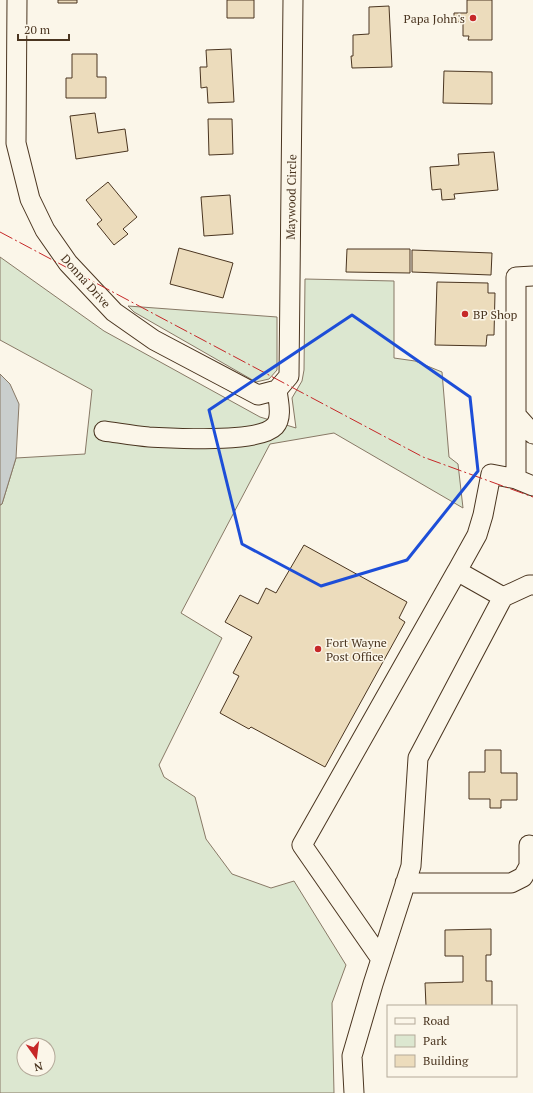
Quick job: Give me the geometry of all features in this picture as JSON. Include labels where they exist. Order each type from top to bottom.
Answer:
[{"type":"street","name":"Donna Drive","points":[[17,0],[16,142],[30,199],[45,230],[68,263],[114,312],[148,336],[258,395],[277,390]]},
{"type":"street","name":"Maywood Circle","points":[[277,390],[288,376],[293,0]]},
{"type":"street","points":[[381,959],[302,846],[477,534],[483,515],[491,474],[524,483],[516,416],[525,384],[516,277],[533,276]]},
{"type":"street","points":[[104,431],[148,437],[228,438],[262,433],[275,425],[280,413],[277,390]]},
{"type":"street","points":[[516,416],[533,434]]},
{"type":"street","points":[[457,571],[503,597]]},
{"type":"street","points":[[354,1093],[352,1056],[411,866],[418,758],[503,597],[529,585],[533,585]]},
{"type":"street","points":[[406,883],[511,883],[523,877],[529,866],[529,845]]},
{"type":"highlighted area","points":[[352,315],[470,397],[478,471],[407,560],[321,586],[242,544],[209,410]]},
{"type":"green space","points":[[0,257],[104,331],[260,417],[296,428],[292,398],[302,381],[304,370],[305,279],[394,281],[394,358],[415,361],[442,372],[449,457],[458,464],[463,508],[334,433],[270,444],[181,613],[222,638],[159,765],[164,777],[195,797],[206,839],[232,874],[271,888],[294,881],[346,965],[332,1003],[334,1093],[0,1093],[0,505],[2,504],[16,458],[85,454],[92,390],[0,340]]},
{"type":"green space","points":[[128,306],[277,317],[277,370],[269,379],[256,382],[134,312]]},
{"type":"shaded area","points":[[0,374],[10,384],[19,404],[16,458],[2,504],[0,505]]},
{"type":"building","points":[[58,0],[77,0],[77,3],[58,3]]},
{"type":"building","points":[[227,0],[254,0],[254,18],[227,18]]},
{"type":"building","name":"Papa John's","points":[[467,0],[492,0],[492,40],[468,40],[469,36],[463,36],[463,22],[454,22],[454,13],[467,13]]},
{"type":"building","points":[[389,6],[392,67],[352,68],[351,56],[353,56],[353,35],[369,34],[369,7]]},
{"type":"building","points":[[231,49],[234,102],[208,103],[207,87],[201,88],[200,67],[207,67],[206,50]]},
{"type":"building","points":[[72,54],[97,54],[97,77],[106,77],[106,98],[66,98],[66,78],[72,78]]},
{"type":"building","points":[[444,71],[492,72],[492,104],[443,103]]},
{"type":"building","points":[[95,113],[98,133],[125,129],[128,151],[76,159],[70,116]]},
{"type":"building","points":[[208,119],[232,119],[233,154],[209,155]]},
{"type":"building","points":[[494,152],[498,190],[454,194],[455,199],[442,200],[441,189],[432,190],[430,167],[459,165],[458,154]]},
{"type":"building","points":[[108,182],[137,217],[123,229],[128,234],[114,245],[97,224],[102,220],[86,200]]},
{"type":"building","points":[[230,195],[233,234],[204,236],[201,197]]},
{"type":"building","points":[[179,248],[233,263],[223,298],[170,284]]},
{"type":"building","points":[[347,249],[410,249],[410,273],[346,272]]},
{"type":"building","points":[[412,250],[492,253],[491,275],[412,272]]},
{"type":"building","name":"BP Shop","points":[[437,282],[488,283],[488,293],[495,293],[494,335],[487,335],[486,346],[435,345]]},
{"type":"building","name":"Fort Wayne Post Office","points":[[304,545],[407,602],[399,618],[405,622],[325,767],[251,727],[249,729],[220,713],[239,676],[233,673],[252,637],[225,622],[240,595],[258,604],[266,588],[276,593]]},
{"type":"building","points":[[485,750],[501,750],[501,773],[517,773],[517,800],[501,800],[501,808],[490,808],[490,799],[469,799],[469,772],[485,772]]},
{"type":"building","points":[[491,929],[491,955],[486,955],[486,981],[492,981],[492,1005],[426,1005],[425,983],[463,982],[463,956],[445,956],[445,930]]},
{"type":"power","points":[[0,232],[423,457],[533,497]]},
{"type":"place","name":"Papa John's","points":[[473,18]]},
{"type":"place","name":"BP Shop","points":[[465,314]]},
{"type":"place","name":"Fort Wayne Post Office","points":[[318,649]]}]
